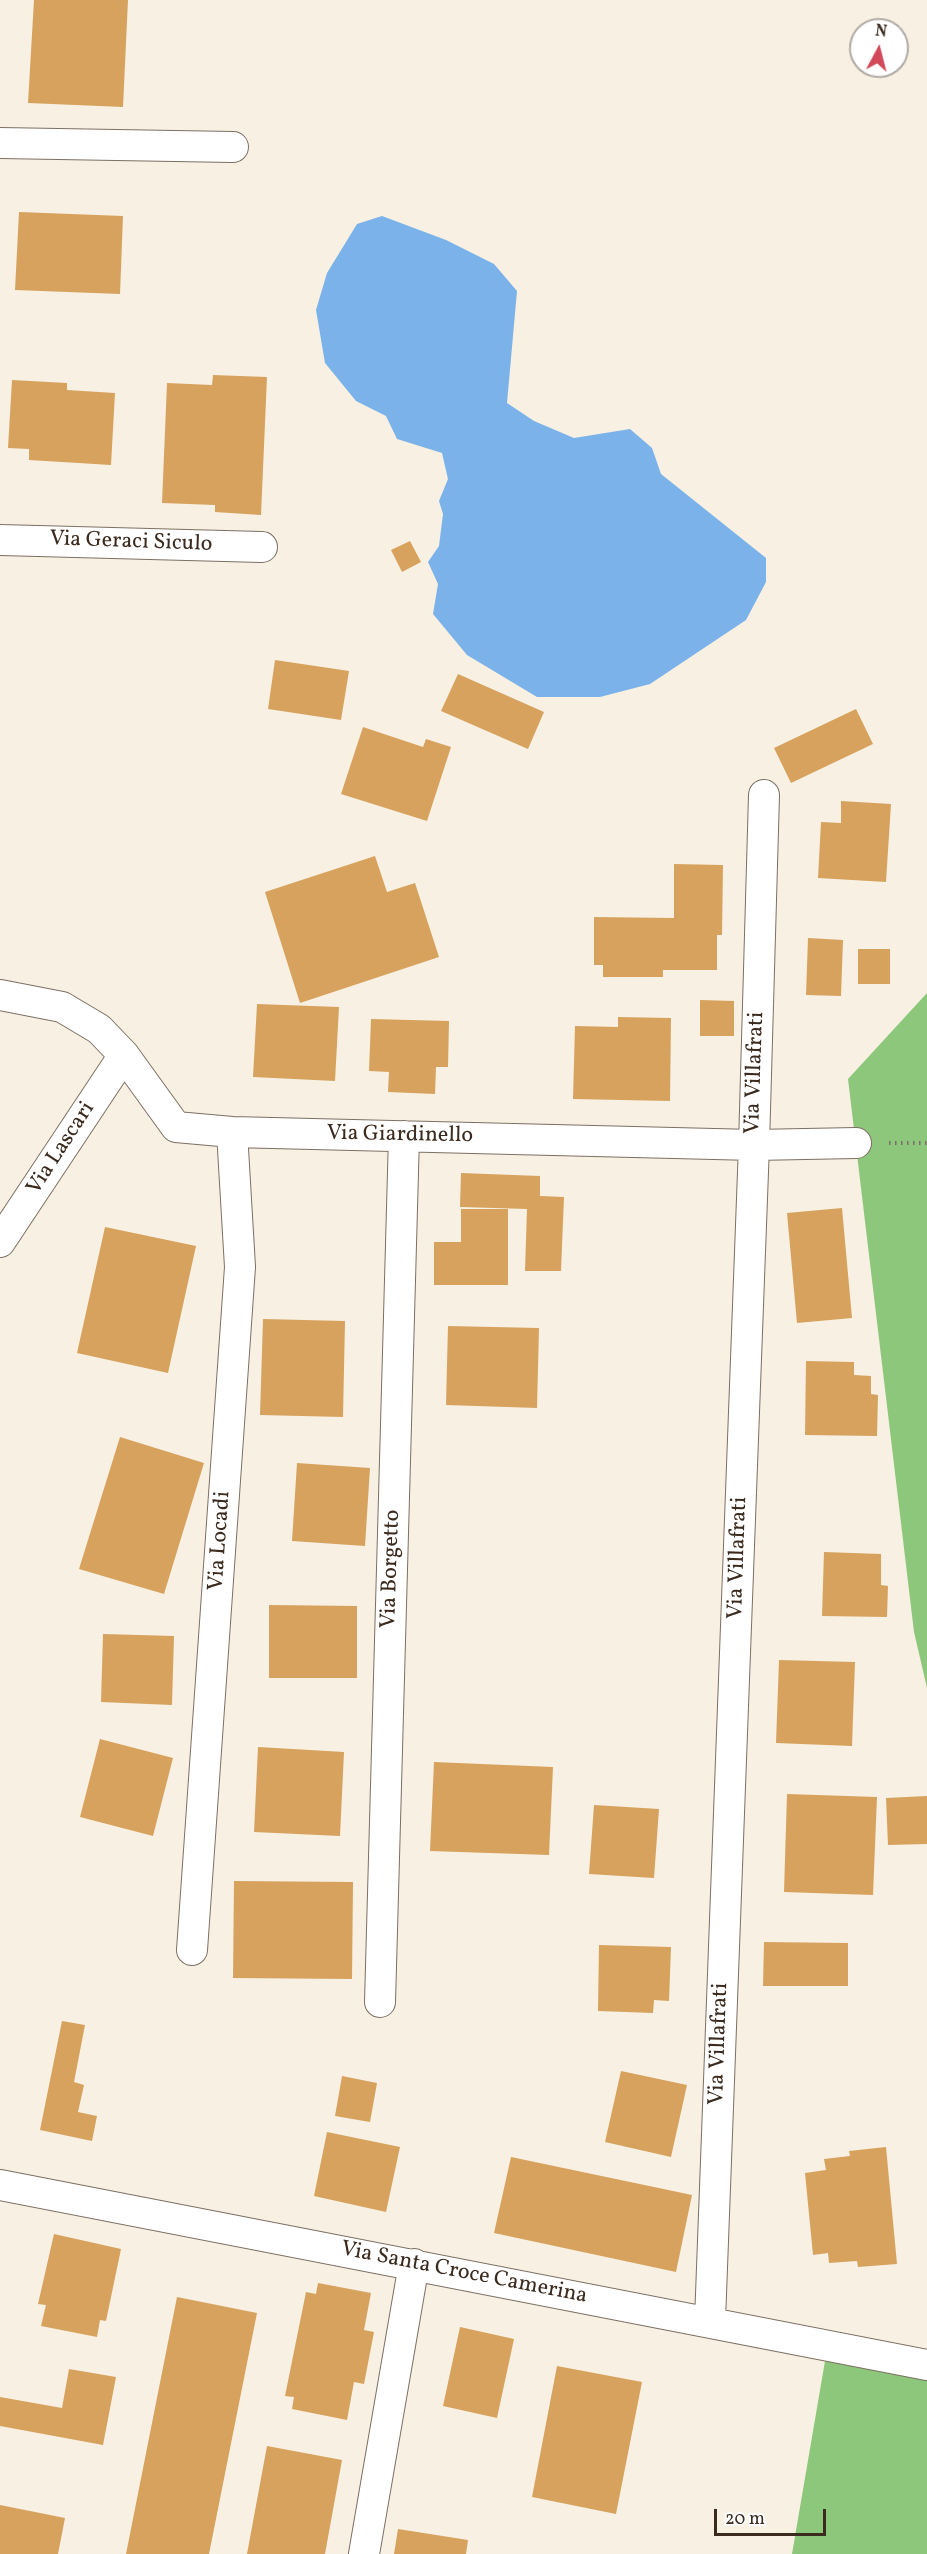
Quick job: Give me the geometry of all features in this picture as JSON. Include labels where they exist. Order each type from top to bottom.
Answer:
[{"type":"street","points":[[0,143],[233,147]]},
{"type":"street","name":"Via Geraci Siculo","points":[[0,540],[262,547]]},
{"type":"street","name":"Via Villafrati","points":[[710,2321],[754,1145],[764,795]]},
{"type":"street","name":"Via Giardinello","points":[[0,995],[62,1007],[99,1029],[124,1055],[176,1127],[232,1132],[754,1145],[856,1143]]},
{"type":"street","name":"Via Lascari","points":[[0,1242],[124,1055]]},
{"type":"street","name":"Via Locadi","points":[[192,1950],[240,1267],[232,1132]]},
{"type":"street","name":"Via Borgetto","points":[[380,2002],[404,1136]]},
{"type":"street","name":"Via Santa Croce Camerina","points":[[0,2185],[710,2321],[927,2365]]},
{"type":"street","points":[[364,2554],[414,2264]]},
{"type":"green space","points":[[927,993],[927,1688],[914,1632],[848,1079]]},
{"type":"green space","points":[[825,2361],[927,2379],[927,2554],[792,2554]]},
{"type":"water","points":[[382,216],[446,240],[494,264],[517,291],[507,403],[534,421],[574,438],[630,429],[652,448],[661,474],[766,558],[766,582],[746,620],[650,684],[600,697],[537,697],[467,655],[433,614],[438,584],[428,562],[439,546],[443,514],[439,501],[448,479],[442,453],[397,439],[386,416],[356,401],[325,363],[316,310],[327,273],[357,224]]},
{"type":"building","points":[[34,0],[128,0],[123,107],[28,103]]},
{"type":"building","points":[[19,212],[123,216],[120,294],[15,290]]},
{"type":"building","points":[[213,375],[267,377],[261,515],[215,512],[215,505],[162,503],[167,383],[212,385]]},
{"type":"building","points":[[12,380],[67,383],[67,390],[115,393],[111,465],[29,460],[29,449],[8,448]]},
{"type":"building","points":[[410,541],[421,562],[402,572],[391,550]]},
{"type":"building","points":[[275,660],[349,671],[341,720],[268,709]]},
{"type":"building","points":[[458,674],[544,712],[528,749],[441,711]]},
{"type":"building","points":[[856,709],[873,744],[791,783],[774,748]]},
{"type":"building","points":[[363,727],[423,747],[426,739],[451,747],[427,821],[341,794]]},
{"type":"building","points":[[841,801],[891,804],[886,882],[818,878],[821,822],[841,823]]},
{"type":"building","points":[[375,856],[387,892],[415,883],[439,957],[300,1003],[265,892]]},
{"type":"building","points":[[674,864],[723,865],[722,935],[717,935],[717,970],[663,970],[663,977],[603,977],[603,965],[594,965],[594,917],[674,918]]},
{"type":"building","points":[[808,938],[843,940],[841,996],[806,995]]},
{"type":"building","points":[[858,949],[890,949],[890,984],[858,984]]},
{"type":"building","points":[[700,1000],[734,1001],[734,1036],[700,1036]]},
{"type":"building","points":[[257,1004],[339,1007],[335,1081],[253,1077]]},
{"type":"building","points":[[618,1017],[671,1018],[670,1101],[573,1099],[575,1026],[618,1027]]},
{"type":"building","points":[[371,1019],[449,1021],[448,1067],[436,1067],[435,1094],[388,1092],[389,1072],[369,1071]]},
{"type":"building","points":[[461,1173],[540,1176],[540,1196],[564,1197],[561,1271],[525,1271],[527,1209],[460,1207]]},
{"type":"building","points":[[842,1208],[852,1318],[797,1323],[787,1213]]},
{"type":"building","points":[[461,1209],[508,1209],[508,1285],[434,1285],[434,1242],[461,1242]]},
{"type":"building","points":[[105,1227],[196,1246],[168,1373],[77,1353]]},
{"type":"building","points":[[263,1319],[345,1321],[343,1417],[260,1415]]},
{"type":"building","points":[[448,1326],[539,1328],[537,1408],[446,1405]]},
{"type":"building","points":[[806,1361],[854,1362],[854,1375],[871,1376],[871,1394],[878,1395],[877,1436],[805,1435]]},
{"type":"building","points":[[120,1437],[204,1463],[164,1594],[79,1569]]},
{"type":"building","points":[[297,1463],[370,1468],[365,1546],[292,1541]]},
{"type":"building","points":[[824,1552],[881,1554],[881,1585],[888,1586],[887,1617],[822,1616]]},
{"type":"building","points":[[269,1605],[357,1606],[357,1678],[269,1678]]},
{"type":"building","points":[[103,1634],[174,1636],[172,1705],[101,1702]]},
{"type":"building","points":[[779,1660],[855,1662],[852,1746],[776,1743]]},
{"type":"building","points":[[100,1739],[173,1758],[153,1836],[80,1817]]},
{"type":"building","points":[[258,1747],[344,1752],[340,1836],[254,1832]]},
{"type":"building","points":[[434,1762],[553,1767],[549,1855],[430,1851]]},
{"type":"building","points":[[787,1794],[877,1797],[873,1895],[784,1892]]},
{"type":"building","points":[[927,1796],[927,1844],[888,1845],[886,1798]]},
{"type":"building","points":[[594,1805],[659,1809],[654,1878],[589,1874]]},
{"type":"building","points":[[234,1881],[353,1882],[352,1979],[233,1978]]},
{"type":"building","points":[[764,1942],[848,1943],[848,1986],[763,1986]]},
{"type":"building","points":[[599,1945],[671,1947],[669,2001],[654,2000],[653,2013],[598,2011]]},
{"type":"building","points":[[62,2021],[85,2025],[74,2082],[84,2085],[78,2112],[97,2116],[92,2141],[40,2130]]},
{"type":"building","points":[[621,2071],[687,2085],[671,2157],[605,2142]]},
{"type":"building","points":[[342,2076],[377,2083],[370,2122],[335,2116]]},
{"type":"building","points":[[327,2132],[400,2147],[386,2212],[314,2196]]},
{"type":"building","points":[[886,2147],[897,2264],[858,2267],[857,2261],[829,2263],[828,2253],[813,2255],[805,2173],[826,2170],[824,2159],[850,2156],[849,2151]]},
{"type":"building","points":[[511,2157],[692,2195],[676,2272],[494,2233]]},
{"type":"building","points":[[54,2234],[121,2249],[106,2321],[100,2320],[97,2337],[41,2326],[46,2305],[38,2304]]},
{"type":"building","points":[[318,2283],[371,2293],[364,2330],[374,2332],[364,2384],[354,2382],[347,2420],[292,2409],[294,2397],[285,2396],[306,2292],[316,2294]]},
{"type":"building","points":[[177,2297],[257,2313],[209,2554],[126,2554]]},
{"type":"building","points":[[460,2327],[514,2339],[497,2418],[443,2406]]},
{"type":"building","points":[[557,2366],[642,2382],[616,2514],[532,2497]]},
{"type":"building","points":[[69,2369],[116,2377],[103,2445],[0,2426],[0,2397],[62,2408]]},
{"type":"building","points":[[267,2446],[342,2460],[325,2554],[247,2554]]},
{"type":"building","points":[[0,2505],[65,2518],[58,2554],[0,2554]]},
{"type":"building","points":[[398,2529],[468,2540],[466,2554],[394,2554]]}]
